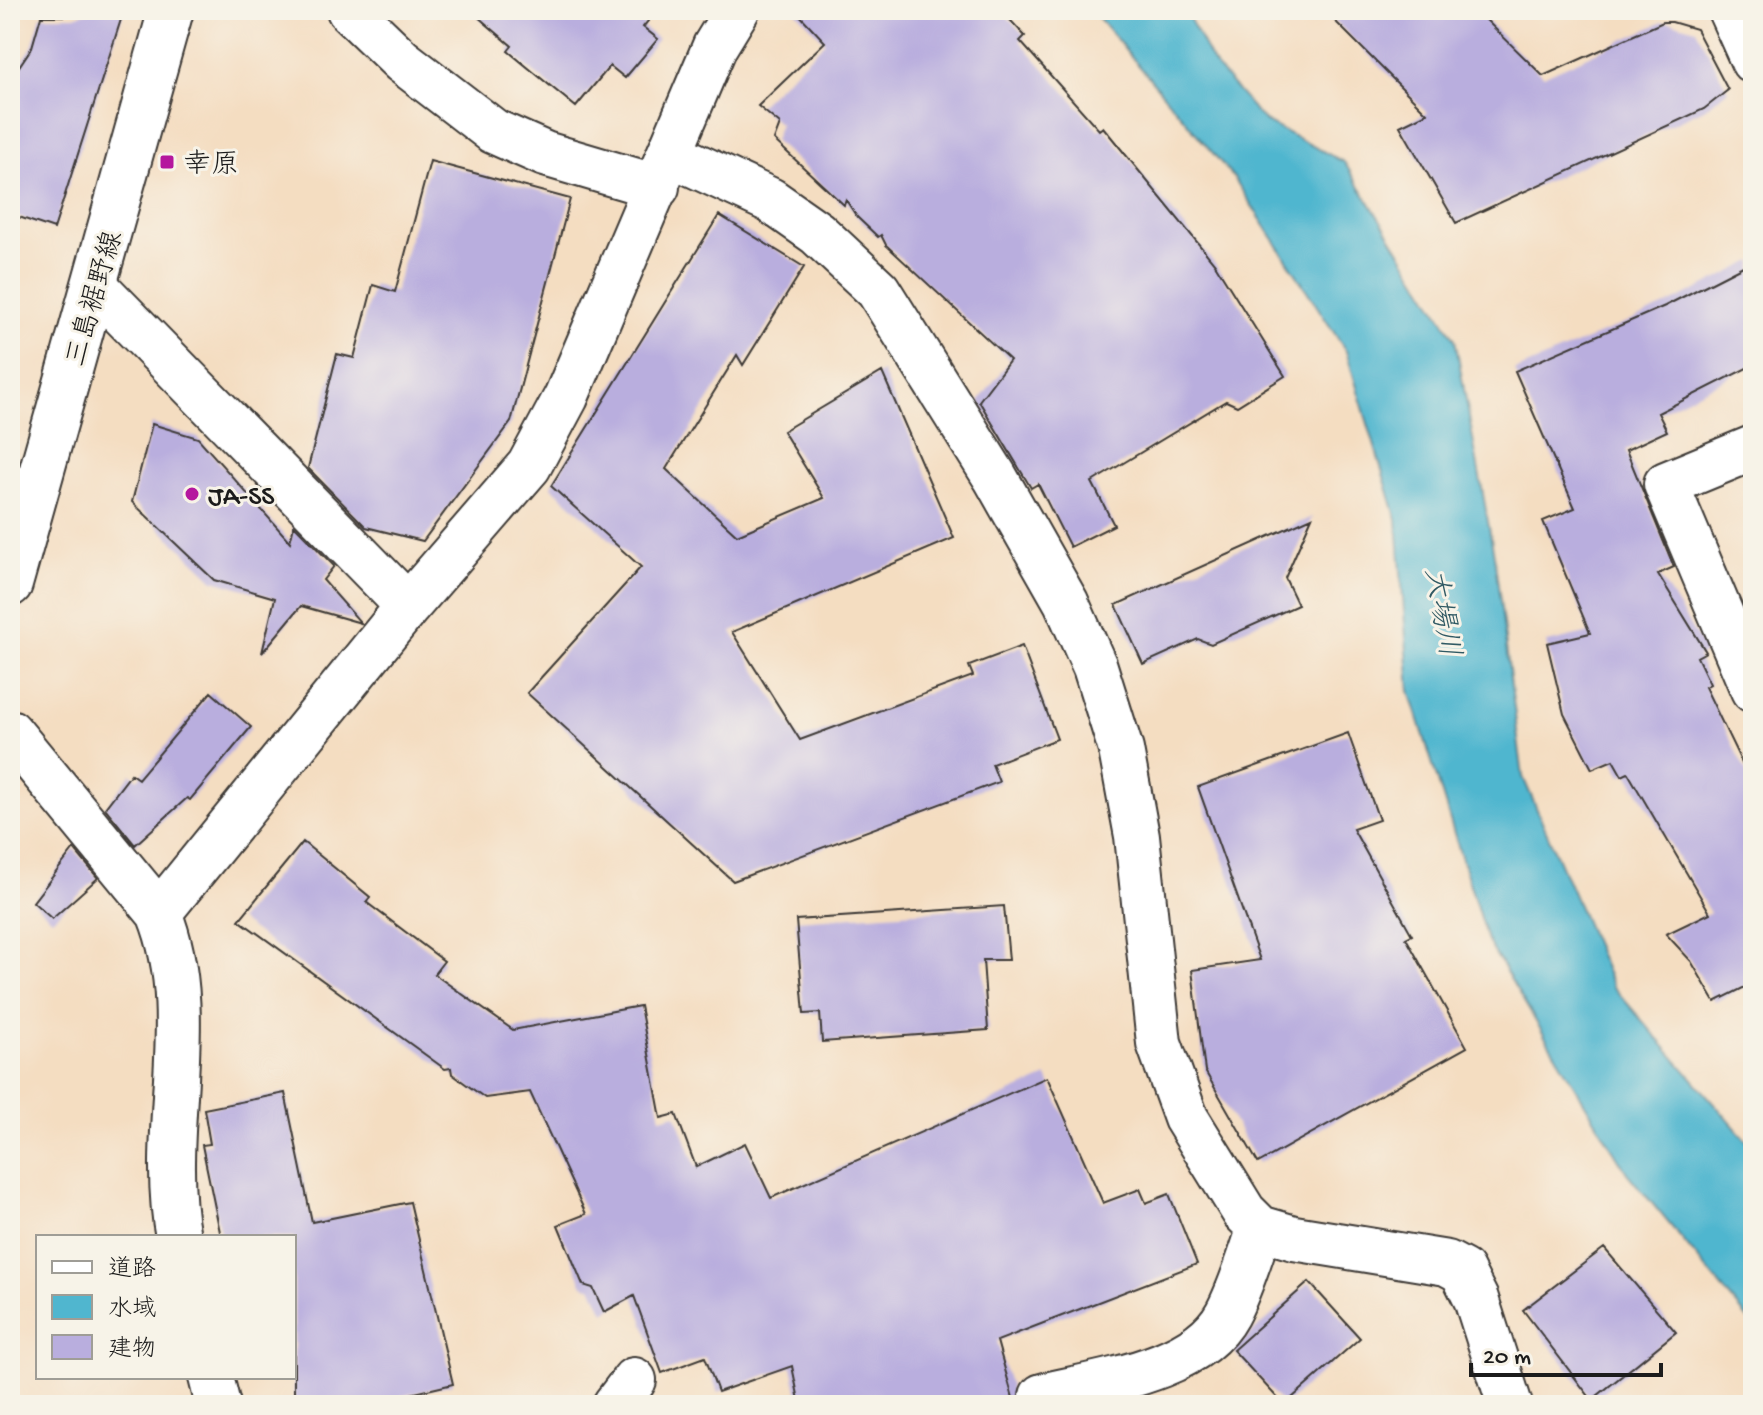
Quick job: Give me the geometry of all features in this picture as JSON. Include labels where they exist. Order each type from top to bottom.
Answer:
[{"type":"street","name":"三島裾野線","points":[[10,584],[96,287],[171,10]]},
{"type":"street","points":[[349,10],[402,61],[493,131],[545,154],[664,170],[770,200],[817,233],[878,290],[995,477],[1066,602],[1095,667],[1121,750],[1137,836],[1159,1043],[1186,1118],[1244,1212],[1260,1228],[1294,1238],[1447,1263],[1462,1271],[1476,1299],[1510,1405]]},
{"type":"street","points":[[159,913],[408,606],[529,466],[566,397],[715,46],[737,10]]},
{"type":"street","points":[[1730,10],[1753,61]]},
{"type":"street","points":[[96,287],[408,606]]},
{"type":"street","points":[[1753,448],[1666,484],[1753,690]]},
{"type":"street","points":[[10,732],[159,913],[172,944],[179,995],[170,1179],[178,1235]]},
{"type":"street","points":[[1042,1396],[1135,1373],[1191,1353],[1213,1335],[1227,1314],[1260,1228]]},
{"type":"street","points":[[212,1379],[218,1405]]},
{"type":"water","name":"大場川","points":[[1092,10],[1185,10],[1213,63],[1264,121],[1344,162],[1455,339],[1494,555],[1523,777],[1613,987],[1753,1148],[1753,1325],[1627,1173],[1487,940],[1410,691],[1397,520],[1346,351],[1234,178]]},
{"type":"building","points":[[94,10],[124,10],[54,229],[10,214],[10,80],[32,47],[41,16],[74,16]]},
{"type":"building","points":[[470,10],[657,10],[643,27],[658,39],[625,78],[610,66],[576,107],[508,51],[512,46]]},
{"type":"building","points":[[795,10],[1001,10],[1025,36],[1020,41],[1099,130],[1103,127],[1215,264],[1285,376],[1237,406],[1226,401],[1092,482],[1114,525],[1070,547],[1038,484],[1031,488],[979,401],[1010,360],[886,245],[881,235],[878,237],[857,217],[846,200],[844,205],[774,140],[780,124],[758,106],[825,42]]},
{"type":"building","points":[[1324,10],[1476,10],[1543,76],[1663,22],[1672,22],[1696,29],[1728,90],[1704,109],[1456,223],[1400,126],[1427,113]]},
{"type":"building","points":[[430,161],[570,199],[511,422],[423,541],[366,527],[308,468],[337,354],[354,358],[373,285],[395,292]]},
{"type":"building","points":[[719,215],[804,267],[743,365],[737,355],[666,469],[737,535],[824,498],[783,431],[882,372],[954,538],[732,632],[800,740],[973,676],[969,666],[1022,646],[1057,739],[992,764],[999,782],[733,881],[527,693],[641,567],[551,486]]},
{"type":"building","points":[[1753,261],[1753,365],[1658,413],[1667,431],[1626,450],[1674,567],[1658,574],[1706,652],[1697,657],[1710,684],[1705,687],[1753,786],[1753,987],[1751,984],[1715,1002],[1691,961],[1666,934],[1710,913],[1628,773],[1622,776],[1613,760],[1592,769],[1564,714],[1547,643],[1590,633],[1543,521],[1575,508],[1515,371],[1665,306]]},
{"type":"building","points":[[152,424],[198,438],[290,542],[294,525],[334,566],[323,580],[361,623],[301,606],[262,653],[275,598],[214,580],[132,502]]},
{"type":"building","points":[[1312,517],[1285,578],[1298,605],[1211,644],[1198,639],[1143,664],[1116,605]]},
{"type":"building","points":[[211,692],[251,727],[190,800],[187,798],[135,845],[105,808],[131,774],[138,779]]},
{"type":"building","points":[[1348,733],[1379,820],[1353,829],[1412,935],[1406,938],[1467,1047],[1258,1163],[1205,1071],[1192,970],[1260,960],[1198,787]]},
{"type":"building","points":[[303,842],[370,897],[366,902],[444,961],[434,974],[513,1030],[640,1006],[661,1118],[676,1114],[696,1167],[745,1143],[771,1198],[1047,1077],[1103,1203],[1140,1189],[1146,1203],[1169,1194],[1197,1264],[997,1341],[1015,1405],[800,1405],[792,1366],[718,1392],[705,1357],[662,1373],[634,1296],[604,1312],[593,1288],[583,1285],[558,1225],[586,1214],[530,1092],[485,1098],[452,1074],[451,1068],[445,1069],[239,920]]},
{"type":"building","points":[[74,849],[98,878],[52,919],[33,902]]},
{"type":"building","points":[[1004,906],[1009,960],[983,960],[988,1030],[822,1042],[820,1013],[804,1014],[796,920]]},
{"type":"building","points":[[285,1093],[312,1222],[410,1202],[453,1384],[364,1405],[294,1405],[296,1235],[221,1235],[202,1145],[210,1144],[204,1109]]},
{"type":"building","points":[[1604,1248],[1676,1332],[1592,1400],[1523,1310]]},
{"type":"building","points":[[1309,1282],[1360,1338],[1284,1405],[1233,1350]]},
{"type":"place","name":"幸原","points":[[167,162]]},
{"type":"place","name":"JA-SS","points":[[192,494]]}]
